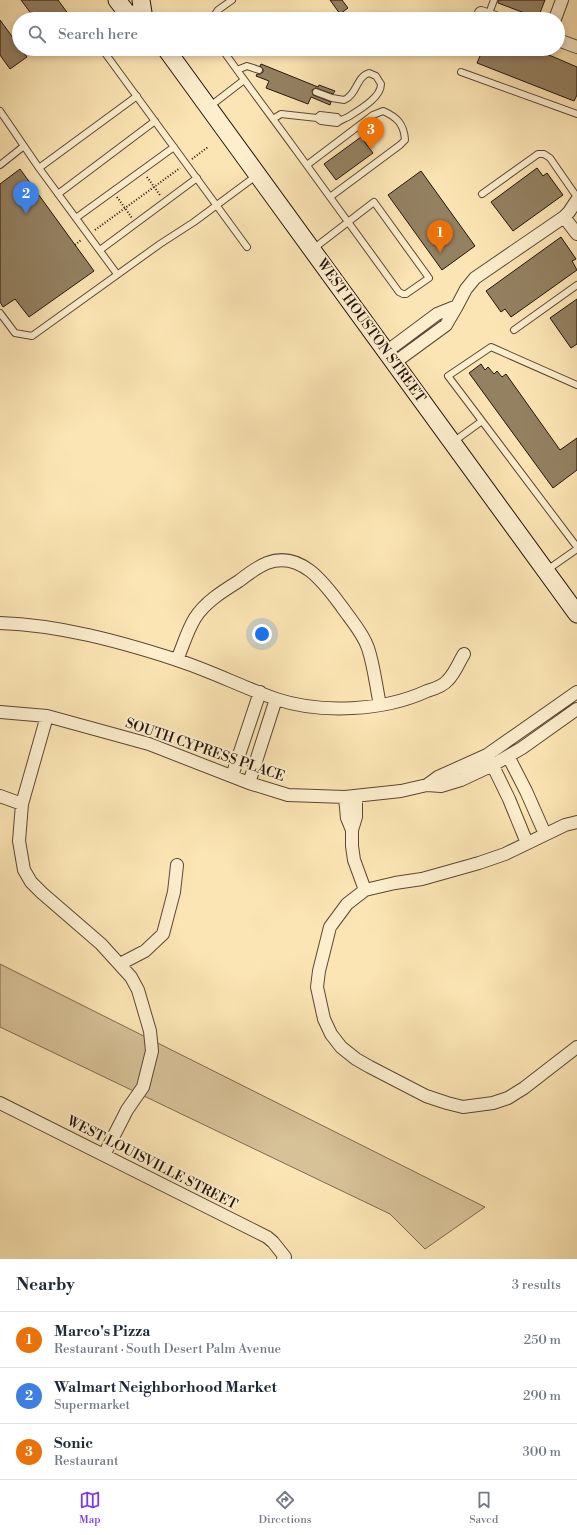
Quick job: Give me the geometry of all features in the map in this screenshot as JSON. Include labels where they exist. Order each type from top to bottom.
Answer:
[{"type":"main road","points":[[118,0],[126,12]]},
{"type":"main road","points":[[141,0],[143,12]]},
{"type":"main road","name":"WEST HOUSTON STREET","points":[[171,56],[577,614]]},
{"type":"street","points":[[558,12],[562,0]]},
{"type":"street","points":[[565,43],[577,48]]},
{"type":"street","points":[[390,358],[446,325],[466,289],[475,278],[564,217],[577,200]]},
{"type":"street","points":[[564,217],[577,234]]},
{"type":"street","points":[[390,358],[431,319],[438,314],[457,306]]},
{"type":"street","points":[[431,319],[439,330]]},
{"type":"street","points":[[177,660],[195,618],[204,607],[222,592],[257,568],[277,560],[288,561],[304,566],[327,586],[364,638],[369,648],[380,705]]},
{"type":"street","points":[[0,623],[20,623],[127,644],[177,660],[276,699],[306,706],[332,708],[354,708],[380,705],[418,695],[448,680],[464,654]]},
{"type":"street","points":[[232,776],[260,692]]},
{"type":"street","name":"SOUTH CYPRESS PLACE","points":[[490,760],[577,692]]},
{"type":"street","points":[[249,783],[276,699]]},
{"type":"street","name":"SOUTH CYPRESS PLACE","points":[[0,712],[47,716],[149,744],[249,783],[288,795],[350,797],[401,791],[426,785],[438,777],[490,760],[508,756],[522,748],[577,709]]},
{"type":"street","points":[[47,716],[22,804],[19,841],[24,870],[31,882],[101,944],[131,977],[138,990],[150,1030],[152,1051],[143,1087],[127,1110],[104,1155]]},
{"type":"street","points":[[508,756],[545,834]]},
{"type":"street","points":[[490,760],[528,843]]},
{"type":"street","points":[[504,789],[521,781]]},
{"type":"street","points":[[0,796],[22,804]]},
{"type":"street","points":[[350,797],[356,817],[352,830],[354,860],[365,890]]},
{"type":"street","points":[[577,822],[565,825],[505,854],[452,872],[365,890],[347,904],[330,927],[319,970],[317,987],[324,1019],[331,1034],[341,1047],[356,1059],[426,1096],[463,1107],[493,1103],[508,1098],[524,1088],[577,1047]]},
{"type":"street","points":[[120,964],[145,951],[162,934],[174,892],[177,865]]},
{"type":"street","name":"WEST LOUISVILLE STREET","points":[[0,1104],[267,1237],[273,1242],[284,1258]]},
{"type":"lane","points":[[217,12],[232,0]]},
{"type":"lane","points":[[490,12],[494,0]]},
{"type":"lane","points":[[107,56],[247,247]]},
{"type":"lane","points":[[227,56],[307,165],[348,222],[400,294],[409,293],[429,278],[374,202],[348,222],[312,250]]},
{"type":"lane","points":[[237,70],[248,66],[259,70]]},
{"type":"lane","points":[[461,72],[577,114]]},
{"type":"lane","points":[[273,119],[281,114],[317,118],[321,121],[336,123],[378,95],[381,87],[379,78],[371,74],[364,75],[351,95],[344,100],[332,98],[316,92]]},
{"type":"lane","points":[[209,108],[244,80]]},
{"type":"lane","points":[[39,168],[137,96]]},
{"type":"lane","points":[[0,112],[117,274]]},
{"type":"lane","points":[[307,165],[373,115],[383,112],[394,116],[397,120],[405,132],[405,140],[330,197]]},
{"type":"lane","points":[[58,194],[155,121]]},
{"type":"lane","points":[[0,165],[24,146]]},
{"type":"lane","points":[[76,218],[174,147]]},
{"type":"lane","points":[[482,194],[538,154],[544,154],[550,158],[577,197]]},
{"type":"lane","points":[[0,313],[15,333],[32,336],[117,274],[217,206],[258,175]]},
{"type":"lane","points":[[100,250],[197,178]]},
{"type":"lane","points":[[514,330],[577,285]]},
{"type":"lane","points":[[546,571],[576,550],[448,376],[491,347],[577,385]]},
{"type":"lane","points":[[452,443],[482,421]]},
{"type":"path","points":[[75,245],[208,147]]},
{"type":"path","points":[[142,170],[165,202]]},
{"type":"path","points":[[113,191],[136,223]]},
{"type":"shaded area","points":[[0,964],[485,1207],[425,1249],[390,1214],[0,1027]]},
{"type":"building","points":[[21,0],[58,0],[67,12],[30,12]]},
{"type":"building","points":[[330,0],[342,0],[348,8],[343,12],[339,12]]},
{"type":"building","points":[[498,0],[545,0],[540,12],[522,12],[498,3]]},
{"type":"building","points":[[0,20],[12,36],[12,56],[27,57],[10,69],[0,55]]},
{"type":"building","points":[[480,56],[551,56],[577,67],[577,95],[574,101],[477,63]]},
{"type":"building","points":[[261,64],[318,87],[319,85],[335,91],[333,94],[316,88],[312,90],[313,95],[331,102],[330,105],[311,97],[308,104],[266,88],[269,81],[256,76],[257,74],[263,72],[263,69],[260,66]]},
{"type":"building","points":[[361,137],[373,153],[336,180],[324,164]]},
{"type":"building","points":[[537,168],[543,176],[547,173],[563,195],[513,231],[491,202]]},
{"type":"building","points":[[20,169],[94,271],[29,317],[15,299],[3,307],[0,302],[0,184]]},
{"type":"building","points":[[421,171],[475,246],[442,270],[388,195]]},
{"type":"building","points":[[561,237],[576,259],[572,261],[577,270],[511,317],[505,309],[501,312],[486,291]]},
{"type":"building","points":[[577,299],[577,344],[571,348],[550,318]]},
{"type":"building","points":[[481,364],[485,370],[488,367],[494,374],[497,371],[502,377],[506,374],[560,450],[577,438],[577,470],[553,488],[469,373]]},
{"type":"place","name":"Sonic","points":[[371,150]]},
{"type":"place","name":"Walmart Neighborhood Market","points":[[26,214]]},
{"type":"place","name":"Marco's Pizza","points":[[440,253]]}]
